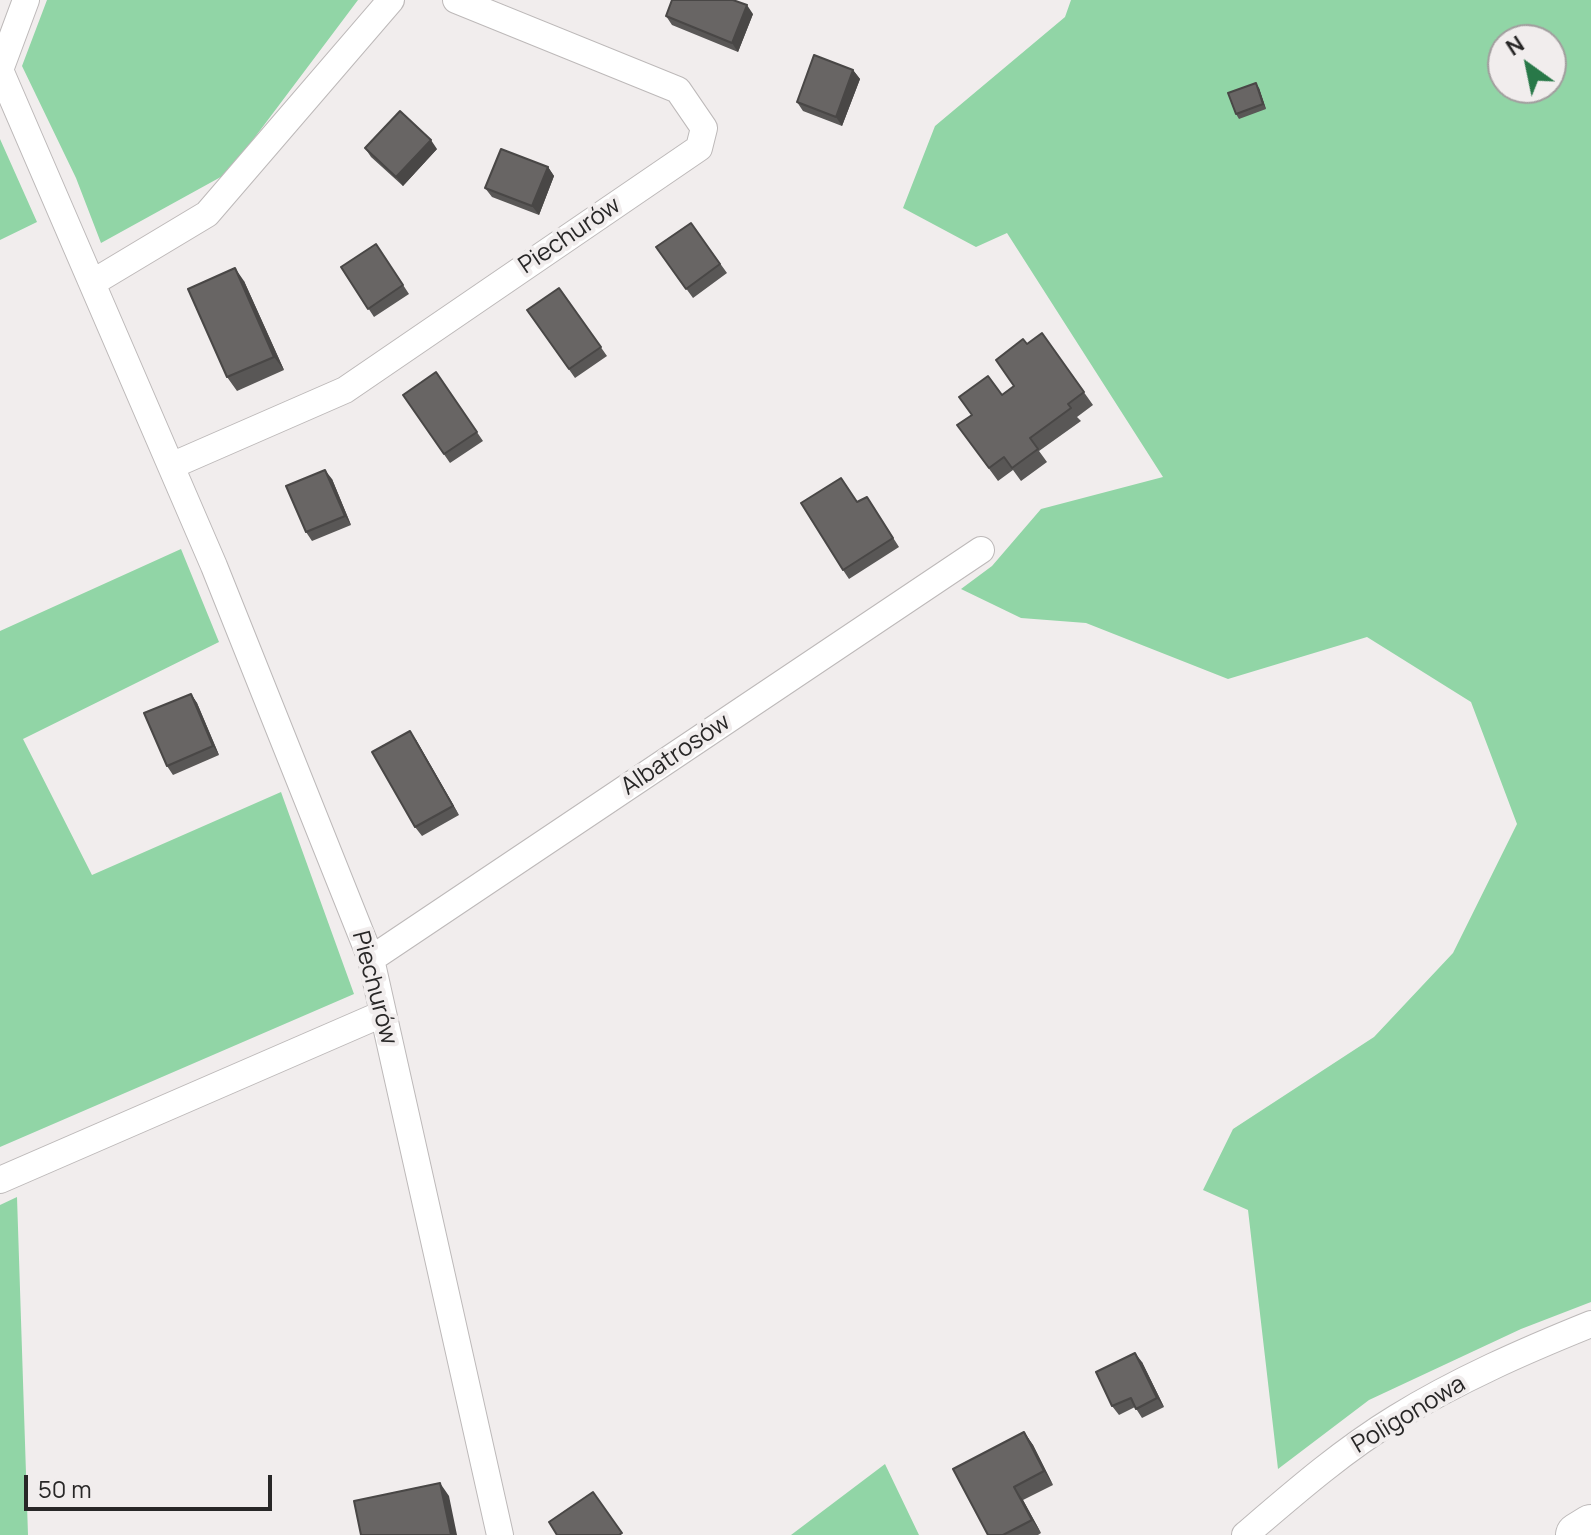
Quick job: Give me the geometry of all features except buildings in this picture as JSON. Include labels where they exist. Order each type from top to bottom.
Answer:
[{"type":"highway","points":[[1578,1535],[1591,1527]]},
{"type":"street","name":"Piechurów","points":[[26,0],[0,70],[171,466],[371,959],[500,1535]]},
{"type":"street","points":[[92,283],[207,214],[391,0]]},
{"type":"street","name":"Piechurów","points":[[171,466],[345,390],[699,148],[704,128],[678,90],[456,0]]},
{"type":"street","name":"Albatrosów","points":[[371,959],[981,550]]},
{"type":"street","points":[[0,1180],[382,1014]]},
{"type":"street","name":"Poligonowa","points":[[1245,1535],[1315,1474],[1396,1418],[1513,1355],[1591,1324]]},
{"type":"green space","points":[[47,0],[358,0],[228,173],[101,243],[76,178],[22,66]]},
{"type":"green space","points":[[1071,0],[1591,0],[1591,1302],[1521,1329],[1369,1400],[1278,1469],[1248,1210],[1203,1190],[1233,1129],[1374,1037],[1453,953],[1517,824],[1471,702],[1367,637],[1228,679],[1086,623],[1021,618],[961,589],[992,566],[1041,509],[1163,477],[1007,233],[976,247],[903,208],[935,126],[1065,17]]},
{"type":"green space","points":[[0,139],[37,222],[0,240]]},
{"type":"green space","points":[[181,549],[219,642],[23,739],[92,875],[281,792],[354,994],[0,1147],[0,631]]},
{"type":"green space","points":[[17,1197],[28,1535],[0,1535],[0,1205]]},
{"type":"green space","points":[[885,1464],[919,1535],[791,1535]]}]
